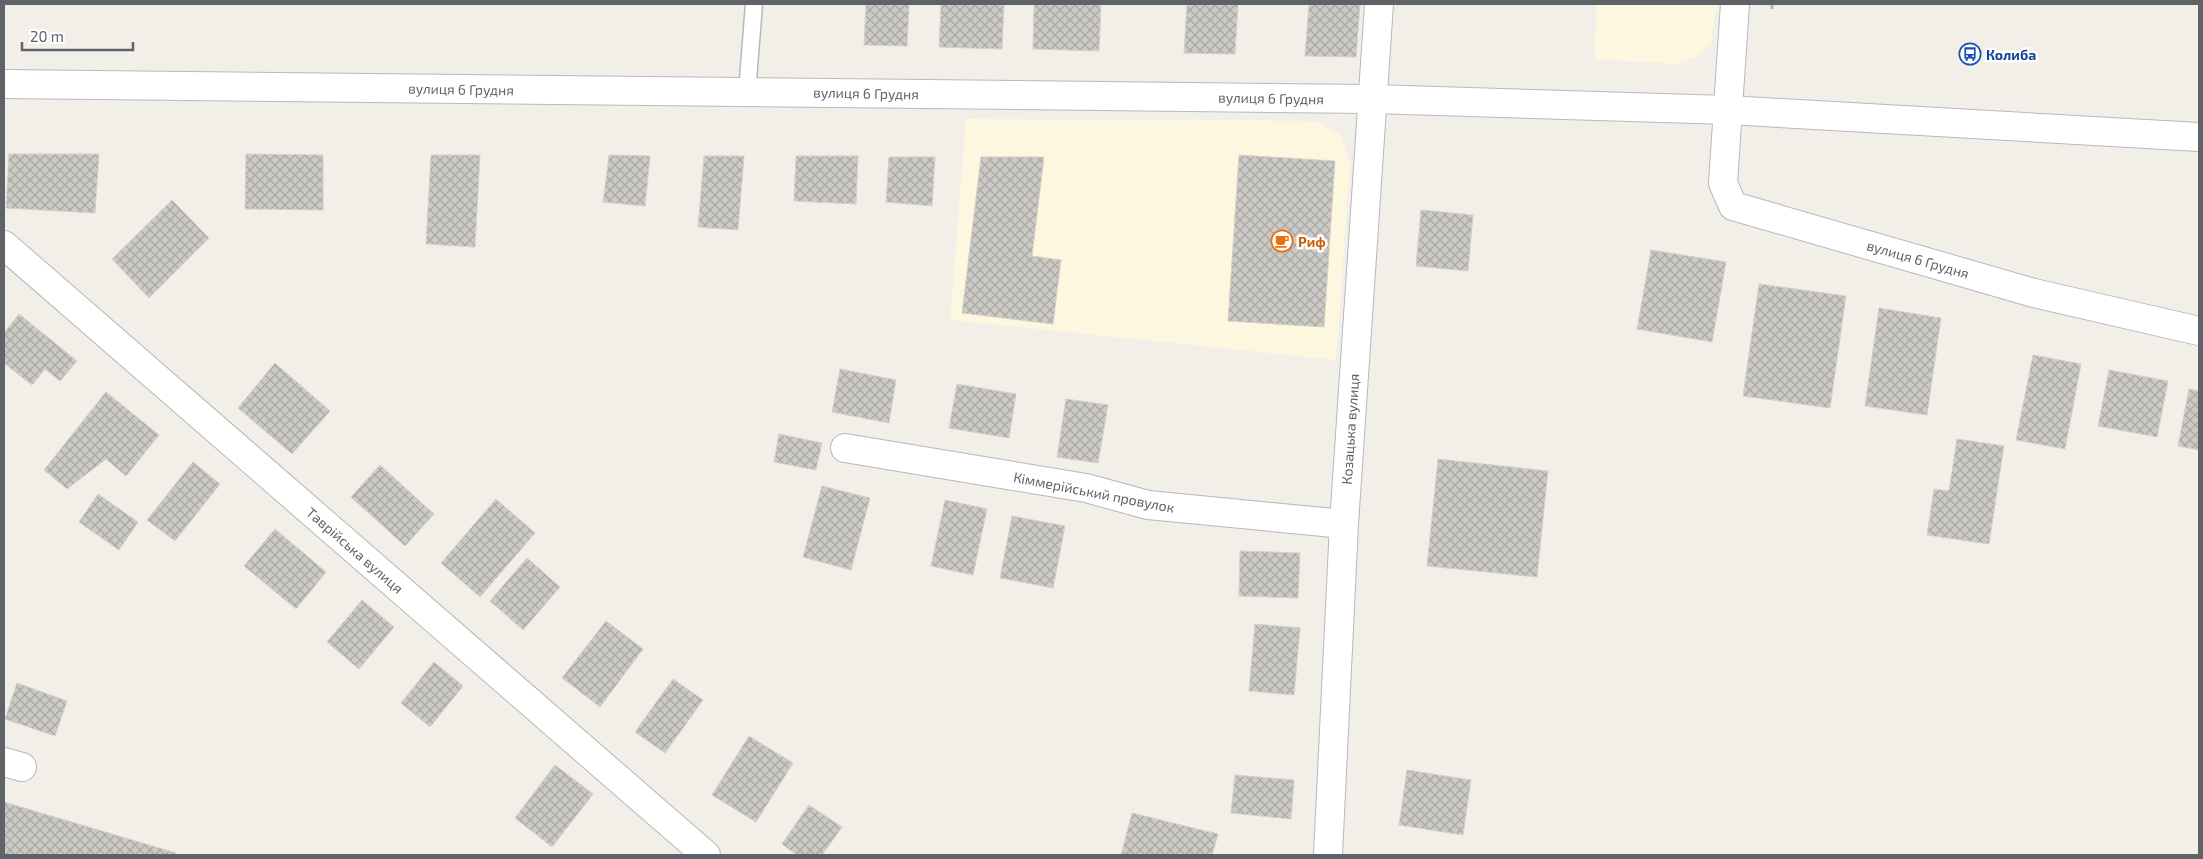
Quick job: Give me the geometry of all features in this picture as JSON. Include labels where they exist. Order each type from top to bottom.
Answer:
[{"type":"street","name":"Козацька вулиця","points":[[1328,855],[1344,524],[1379,4]]},
{"type":"street","points":[[1728,110],[1735,4]]},
{"type":"street","name":"вулиця 6 Грудня","points":[[4,84],[1372,99],[1728,110],[2199,137]]},
{"type":"street","name":"вулиця 6 Грудня","points":[[1728,110],[1723,183],[1733,206],[2034,293],[2199,331]]},
{"type":"street","name":"Таврійська вулиця","points":[[4,245],[706,855]]},
{"type":"street","name":"Кіммерійський провулок","points":[[845,448],[1086,488],[1148,505],[1344,524]]},
{"type":"lane","points":[[747,92],[754,4]]},
{"type":"path","points":[[1772,4],[1772,9]]},
{"type":"shaded area","points":[[1597,4],[1717,4],[1711,42],[1697,56],[1676,64],[1594,59]]},
{"type":"shaded area","points":[[966,119],[1316,121],[1341,136],[1350,163],[1336,360],[950,320]]},
{"type":"building","points":[[866,4],[909,4],[907,46],[864,45]]},
{"type":"building","points":[[941,4],[1004,4],[1002,49],[939,47]]},
{"type":"building","points":[[1034,4],[1101,4],[1099,51],[1033,49]]},
{"type":"building","points":[[1187,4],[1238,4],[1235,54],[1184,53]]},
{"type":"building","points":[[1309,4],[1360,4],[1356,57],[1305,56]]},
{"type":"building","points":[[9,154],[99,154],[95,213],[6,208]]},
{"type":"building","points":[[246,154],[323,155],[323,210],[245,209]]},
{"type":"building","points":[[431,155],[480,155],[475,247],[426,244]]},
{"type":"building","points":[[609,155],[650,156],[645,206],[603,202]]},
{"type":"building","name":"Риф","points":[[1239,155],[1335,161],[1324,327],[1228,321]]},
{"type":"building","points":[[704,156],[744,156],[738,230],[698,227]]},
{"type":"building","points":[[796,156],[858,156],[856,204],[794,201]]},
{"type":"building","points":[[889,157],[935,157],[932,206],[886,202]]},
{"type":"building","points":[[981,157],[1044,157],[1032,256],[1061,260],[1053,324],[962,313]]},
{"type":"building","points":[[172,200],[209,238],[149,298],[112,259]]},
{"type":"building","points":[[1421,210],[1473,215],[1468,271],[1416,266]]},
{"type":"building","points":[[1651,250],[1726,262],[1712,342],[1637,329]]},
{"type":"building","points":[[1759,284],[1846,296],[1830,408],[1743,396]]},
{"type":"building","points":[[1879,308],[1941,318],[1927,415],[1865,406]]},
{"type":"building","points":[[19,314],[77,361],[60,381],[45,369],[32,385],[4,363],[4,333]]},
{"type":"building","points":[[2033,355],[2081,364],[2065,449],[2016,440]]},
{"type":"building","points":[[275,363],[330,411],[292,454],[238,408]]},
{"type":"building","points":[[840,369],[896,380],[889,423],[832,412]]},
{"type":"building","points":[[2109,370],[2168,381],[2157,437],[2098,426]]},
{"type":"building","points":[[957,384],[1016,394],[1009,438],[949,428]]},
{"type":"building","points":[[2189,389],[2199,391],[2199,450],[2178,446]]},
{"type":"building","points":[[106,392],[159,435],[126,476],[106,459],[67,489],[44,470]]},
{"type":"building","points":[[1066,399],[1108,405],[1098,463],[1057,457]]},
{"type":"building","points":[[779,434],[822,443],[816,470],[774,462]]},
{"type":"building","points":[[1957,439],[2004,446],[1989,544],[1927,535],[1934,489],[1949,491]]},
{"type":"building","points":[[1438,459],[1548,471],[1537,577],[1427,566]]},
{"type":"building","points":[[193,462],[220,484],[175,541],[147,520]]},
{"type":"building","points":[[380,465],[434,514],[405,546],[351,497]]},
{"type":"building","points":[[822,486],[870,498],[851,570],[803,557]]},
{"type":"building","points":[[98,494],[138,522],[119,550],[79,522]]},
{"type":"building","points":[[496,499],[535,533],[480,597],[441,563]]},
{"type":"building","points":[[945,500],[987,509],[973,575],[931,566]]},
{"type":"building","points":[[1012,516],[1065,526],[1053,588],[1000,578]]},
{"type":"building","points":[[275,529],[326,572],[296,609],[244,566]]},
{"type":"building","points":[[1240,551],[1300,553],[1298,598],[1239,596]]},
{"type":"building","points":[[527,558],[560,587],[523,630],[490,601]]},
{"type":"building","points":[[362,600],[394,627],[359,669],[327,642]]},
{"type":"building","points":[[606,621],[643,649],[600,707],[562,678]]},
{"type":"building","points":[[1255,624],[1300,628],[1294,695],[1249,691]]},
{"type":"building","points":[[434,662],[463,686],[430,727],[401,703]]},
{"type":"building","points":[[673,679],[703,700],[665,753],[635,732]]},
{"type":"building","points":[[17,683],[67,701],[55,736],[5,719]]},
{"type":"building","points":[[749,736],[793,763],[756,822],[712,795]]},
{"type":"building","points":[[555,765],[593,794],[552,847],[515,818]]},
{"type":"building","points":[[1407,770],[1471,780],[1463,835],[1399,825]]},
{"type":"building","points":[[1235,775],[1294,780],[1291,819],[1231,813]]},
{"type":"building","points":[[4,802],[176,853],[175,855],[4,855]]},
{"type":"building","points":[[809,805],[842,827],[822,855],[797,855],[782,844]]},
{"type":"building","points":[[1132,813],[1218,834],[1212,855],[1121,855]]},
{"type":"place","name":"Колиба","points":[[1970,54]]},
{"type":"place","name":"Риф","points":[[1282,241]]}]
